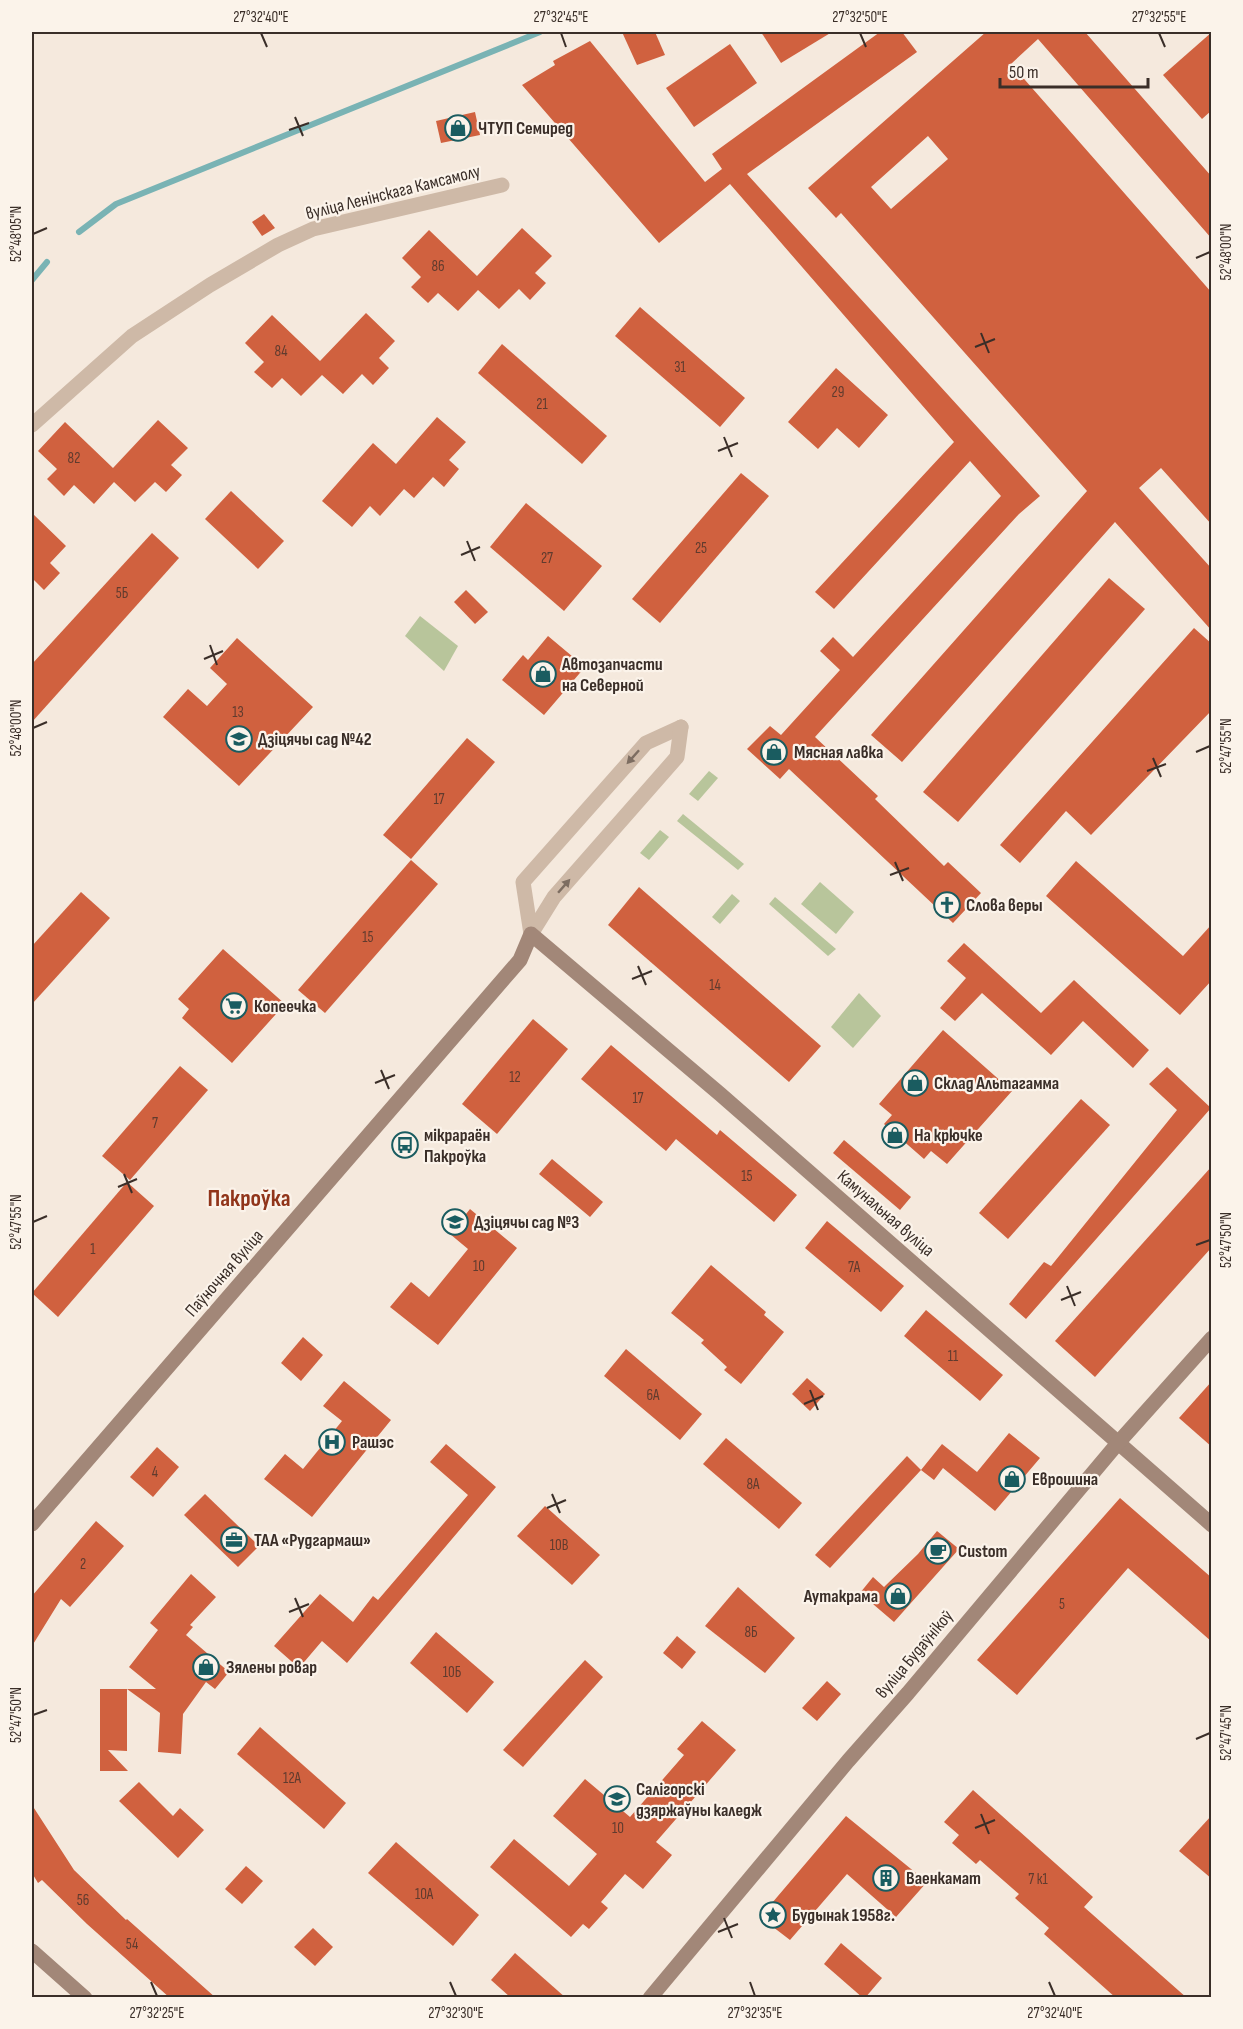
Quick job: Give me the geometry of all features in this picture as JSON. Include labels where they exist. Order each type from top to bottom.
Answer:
[{"type":"street","name":"вуліца Ленінскага Камсамолу","points":[[32,425],[132,336],[210,285],[278,245],[313,229],[502,185]]},
{"type":"street","points":[[681,727],[676,757],[554,897],[531,934],[523,882],[645,743],[681,727]]},
{"type":"street","name":"Камунальная вуліца","points":[[531,934],[729,1101],[1212,1525]]},
{"type":"street","name":"Паўночная вуліца","points":[[32,1524],[520,960],[531,934]]},
{"type":"street","name":"вуліца Будаўнікоў","points":[[650,1998],[1118,1443],[1212,1338]]},
{"type":"street","points":[[32,1951],[85,1998]]},
{"type":"green space","points":[[420,616],[458,646],[444,671],[405,636]]},
{"type":"green space","points":[[709,771],[718,778],[698,801],[689,794]]},
{"type":"green space","points":[[683,814],[744,864],[738,870],[677,821]]},
{"type":"green space","points":[[660,830],[669,837],[649,860],[640,853]]},
{"type":"green space","points":[[820,882],[854,912],[836,934],[801,904]]},
{"type":"green space","points":[[732,894],[740,901],[720,924],[712,917]]},
{"type":"green space","points":[[775,897],[836,949],[828,956],[769,904]]},
{"type":"green space","points":[[859,993],[881,1016],[853,1048],[831,1027]]},
{"type":"building","points":[[622,32],[655,32],[665,55],[637,65]]},
{"type":"building","points":[[761,32],[832,32],[781,63]]},
{"type":"building","points":[[880,32],[902,32],[917,52],[747,174],[1040,496],[1019,514],[815,737],[878,796],[875,799],[944,866],[948,862],[981,893],[953,923],[789,769],[780,779],[747,749],[770,726],[781,735],[840,670],[820,651],[833,637],[853,657],[1001,496],[970,461],[834,609],[815,592],[954,442],[730,184],[659,243],[522,85],[555,65],[553,61],[590,41],[705,182],[722,169],[712,154]]},
{"type":"building","points":[[986,32],[1085,32],[1212,177],[1212,239],[1038,39],[1011,64],[1212,293],[1212,525],[1161,468],[1139,488],[1212,569],[1212,631],[1115,522],[902,762],[871,735],[1087,491],[841,213],[836,218],[808,188]],"holes":[[[928,136],[948,159],[891,209],[871,187]]]},
{"type":"building","points":[[1212,32],[1212,110],[1202,119],[1163,75]]},
{"type":"building","points":[[730,44],[757,83],[694,127],[666,88]]},
{"type":"building","name":"ЧТУП Семиред","points":[[475,112],[480,135],[441,143],[436,121]]},
{"type":"building","points":[[264,214],[275,228],[262,236],[252,222]]},
{"type":"building","points":[[522,228],[552,256],[535,273],[546,283],[530,300],[519,289],[499,309],[478,290],[458,311],[438,293],[428,303],[411,287],[421,277],[402,258],[429,230],[477,276]]},
{"type":"building","points":[[640,307],[745,398],[720,427],[615,336]]},
{"type":"building","points":[[366,313],[395,341],[379,358],[389,368],[373,385],[362,374],[343,394],[322,375],[301,396],[282,378],[272,388],[254,372],[264,362],[245,343],[272,315],[320,361]]},
{"type":"building","points":[[502,344],[607,436],[582,464],[478,373]]},
{"type":"building","points":[[836,368],[888,415],[859,448],[837,428],[818,449],[788,422]]},
{"type":"building","points":[[437,417],[466,442],[449,460],[459,469],[444,487],[433,477],[414,498],[404,489],[380,516],[370,506],[352,527],[322,501],[373,443],[396,464]]},
{"type":"building","points":[[158,420],[188,448],[171,465],[182,475],[166,492],[155,482],[135,502],[114,482],[94,504],[74,485],[64,496],[47,479],[57,469],[38,451],[65,422],[113,468]]},
{"type":"building","points":[[741,473],[769,496],[660,623],[632,599]]},
{"type":"building","points":[[231,491],[284,541],[258,569],[205,519]]},
{"type":"building","points":[[526,503],[602,566],[564,611],[490,547]]},
{"type":"building","points":[[32,513],[66,546],[50,563],[60,573],[44,590],[32,578]]},
{"type":"building","points":[[152,533],[179,558],[32,722],[32,664]]},
{"type":"building","points":[[1109,578],[1145,609],[958,822],[923,792]]},
{"type":"building","points":[[466,590],[488,612],[475,624],[454,602]]},
{"type":"building","points":[[1194,628],[1212,644],[1212,710],[1091,835],[1066,811],[1020,863],[1000,845]]},
{"type":"building","name":"Автозапчасти на Северной","points":[[548,636],[585,667],[544,715],[502,680],[523,655],[528,660]]},
{"type":"building","points":[[237,638],[313,707],[239,786],[163,717],[188,689],[207,706],[227,684],[210,668]]},
{"type":"building","points":[[467,738],[495,762],[411,859],[383,835]]},
{"type":"building","points":[[411,860],[438,884],[325,1013],[298,990]]},
{"type":"building","points":[[1076,861],[1183,956],[1212,924],[1212,980],[1180,1015],[1046,896]]},
{"type":"building","points":[[639,887],[821,1046],[789,1082],[608,925]]},
{"type":"building","points":[[81,892],[110,918],[32,1004],[32,946]]},
{"type":"building","points":[[964,943],[1041,1013],[1074,980],[1149,1050],[1133,1068],[1083,1021],[1051,1055],[982,993],[955,1021],[940,1008],[966,978],[947,961]]},
{"type":"building","name":"Копеечка","points":[[223,949],[285,1004],[232,1063],[182,1018],[189,1009],[178,999]]},
{"type":"building","points":[[533,1019],[568,1049],[497,1134],[462,1104]]},
{"type":"building","points":[[943,1030],[1012,1091],[947,1164],[931,1151],[924,1159],[884,1124],[892,1115],[879,1104]]},
{"type":"building","points":[[611,1045],[717,1135],[720,1130],[797,1195],[774,1222],[676,1139],[666,1151],[581,1079]]},
{"type":"building","points":[[180,1066],[208,1090],[130,1180],[102,1156]]},
{"type":"building","points":[[1167,1067],[1211,1108],[1026,1319],[1009,1304],[1044,1262],[1051,1266],[1177,1110],[1149,1084]]},
{"type":"building","points":[[1081,1099],[1110,1125],[1008,1239],[979,1213]]},
{"type":"building","points":[[844,1140],[911,1197],[900,1210],[833,1153]]},
{"type":"building","points":[[552,1159],[603,1202],[590,1217],[539,1174]]},
{"type":"building","points":[[1212,1166],[1212,1247],[1095,1377],[1055,1341]]},
{"type":"building","points":[[127,1182],[154,1206],[58,1317],[32,1293]]},
{"type":"building","points":[[470,1209],[517,1248],[438,1345],[390,1307],[411,1282],[429,1297],[468,1249],[450,1234]]},
{"type":"building","points":[[827,1221],[904,1286],[881,1312],[805,1248]]},
{"type":"building","points":[[711,1265],[766,1312],[764,1315],[784,1332],[741,1384],[724,1370],[727,1367],[701,1343],[704,1340],[671,1313]]},
{"type":"building","points":[[926,1310],[1003,1375],[980,1401],[904,1336]]},
{"type":"building","points":[[303,1337],[323,1355],[301,1381],[281,1363]]},
{"type":"building","points":[[626,1349],[702,1414],[680,1440],[604,1376]]},
{"type":"building","points":[[807,1378],[825,1394],[810,1411],[792,1394]]},
{"type":"building","points":[[344,1381],[391,1420],[312,1517],[264,1479],[285,1454],[303,1469],[342,1421],[323,1406]]},
{"type":"building","points":[[1212,1381],[1212,1447],[1179,1418]]},
{"type":"building","points":[[1009,1433],[1040,1458],[995,1511],[943,1468],[934,1480],[921,1470],[942,1444],[977,1472]]},
{"type":"building","points":[[726,1438],[802,1503],[779,1529],[703,1464]]},
{"type":"building","points":[[446,1444],[496,1487],[347,1663],[322,1641],[299,1668],[274,1646],[320,1594],[353,1622],[373,1596],[378,1600],[468,1495],[430,1462]]},
{"type":"building","points":[[157,1447],[179,1467],[153,1497],[130,1477]]},
{"type":"building","points":[[907,1456],[921,1470],[830,1568],[815,1555]]},
{"type":"building","points":[[205,1494],[259,1546],[238,1567],[184,1515]]},
{"type":"building","points":[[1120,1498],[1212,1578],[1212,1642],[1128,1568],[1017,1695],[977,1660]]},
{"type":"building","points":[[545,1506],[600,1555],[572,1585],[517,1536]]},
{"type":"building","points":[[96,1521],[124,1546],[70,1607],[61,1599],[32,1646],[32,1596]]},
{"type":"building","points":[[937,1531],[959,1549],[894,1622],[860,1593],[873,1577],[884,1587],[918,1554]]},
{"type":"building","points":[[191,1574],[216,1597],[190,1625],[193,1627],[186,1635],[229,1672],[215,1689],[206,1682],[183,1714],[181,1754],[158,1752],[160,1713],[127,1689],[156,1689],[129,1667],[158,1630],[150,1623]]},
{"type":"building","points":[[738,1587],[795,1638],[765,1673],[705,1626]]},
{"type":"building","points":[[436,1632],[494,1682],[467,1713],[410,1663]]},
{"type":"building","points":[[677,1636],[696,1652],[682,1669],[663,1653]]},
{"type":"building","points":[[585,1660],[603,1677],[523,1767],[503,1750]]},
{"type":"building","points":[[827,1681],[841,1694],[817,1721],[802,1708]]},
{"type":"building","points":[[100,1689],[127,1689],[127,1751],[108,1750],[128,1771],[100,1771]]},
{"type":"building","points":[[702,1721],[736,1750],[656,1842],[672,1855],[643,1889],[625,1874],[601,1902],[608,1908],[589,1929],[583,1924],[571,1937],[490,1867],[514,1839],[569,1886],[597,1854],[553,1816],[585,1779],[630,1817],[684,1755],[677,1749]]},
{"type":"building","points":[[260,1727],[346,1803],[324,1829],[237,1754]]},
{"type":"building","points":[[139,1782],[173,1816],[180,1808],[204,1830],[178,1858],[119,1801]]},
{"type":"building","points":[[973,1790],[1093,1897],[1084,1907],[1187,1998],[1116,1998],[1044,1934],[1049,1928],[1015,1898],[1019,1894],[980,1860],[976,1864],[952,1843],[959,1835],[944,1822]]},
{"type":"building","points":[[32,1805],[74,1870],[126,1920],[216,1998],[170,1998],[87,1924],[42,1880],[38,1883],[32,1873]]},
{"type":"building","points":[[1212,1815],[1212,1879],[1179,1851]]},
{"type":"building","name":"Ваенкамат","points":[[846,1816],[927,1882],[896,1917],[847,1874],[790,1940],[760,1917]]},
{"type":"building","points":[[396,1842],[479,1915],[453,1946],[368,1873]]},
{"type":"building","points":[[246,1866],[263,1881],[242,1904],[225,1889]]},
{"type":"building","points":[[313,1928],[333,1947],[315,1966],[294,1947]]},
{"type":"building","points":[[841,1943],[882,1978],[865,1998],[824,1964]]},
{"type":"building","points":[[515,1953],[566,1998],[511,1998],[491,1980]]},
{"type":"waterway","points":[[79,232],[116,204],[540,32]]},
{"type":"waterway","points":[[32,280],[47,262]]},
{"type":"place","name":"ЧТУП Семиред","points":[[458,128]]},
{"type":"place","name":"Автозапчасти на Северной","points":[[543,674]]},
{"type":"place","name":"Дзіцячы сад №42","points":[[239,739]]},
{"type":"place","name":"Мясная лавка","points":[[774,752]]},
{"type":"place","name":"Слова веры","points":[[947,905]]},
{"type":"place","name":"Копеечка","points":[[234,1006]]},
{"type":"place","name":"Склад Альтагамма","points":[[915,1083]]},
{"type":"place","name":"На крючке","points":[[895,1135]]},
{"type":"place","name":"мікрараён Пакроўка","points":[[405,1145]]},
{"type":"place","name":"Дзіцячы сад №3","points":[[455,1222]]},
{"type":"place","name":"Рашэс","points":[[332,1442]]},
{"type":"place","name":"Еврошина","points":[[1012,1479]]},
{"type":"place","name":"ТАА «Рудгармаш»","points":[[234,1540]]},
{"type":"place","name":"Custom","points":[[938,1551]]},
{"type":"place","name":"Аутакрама","points":[[898,1596]]},
{"type":"place","name":"Зялены ровар","points":[[206,1667]]},
{"type":"place","name":"Салігорскі дзяржаўны каледж","points":[[617,1799]]},
{"type":"place","name":"Ваенкамат","points":[[886,1878]]},
{"type":"place","name":"Будынак 1958г.","points":[[773,1915]]},
{"type":"district","name":"Пакроўка","points":[[249,1198]]}]
